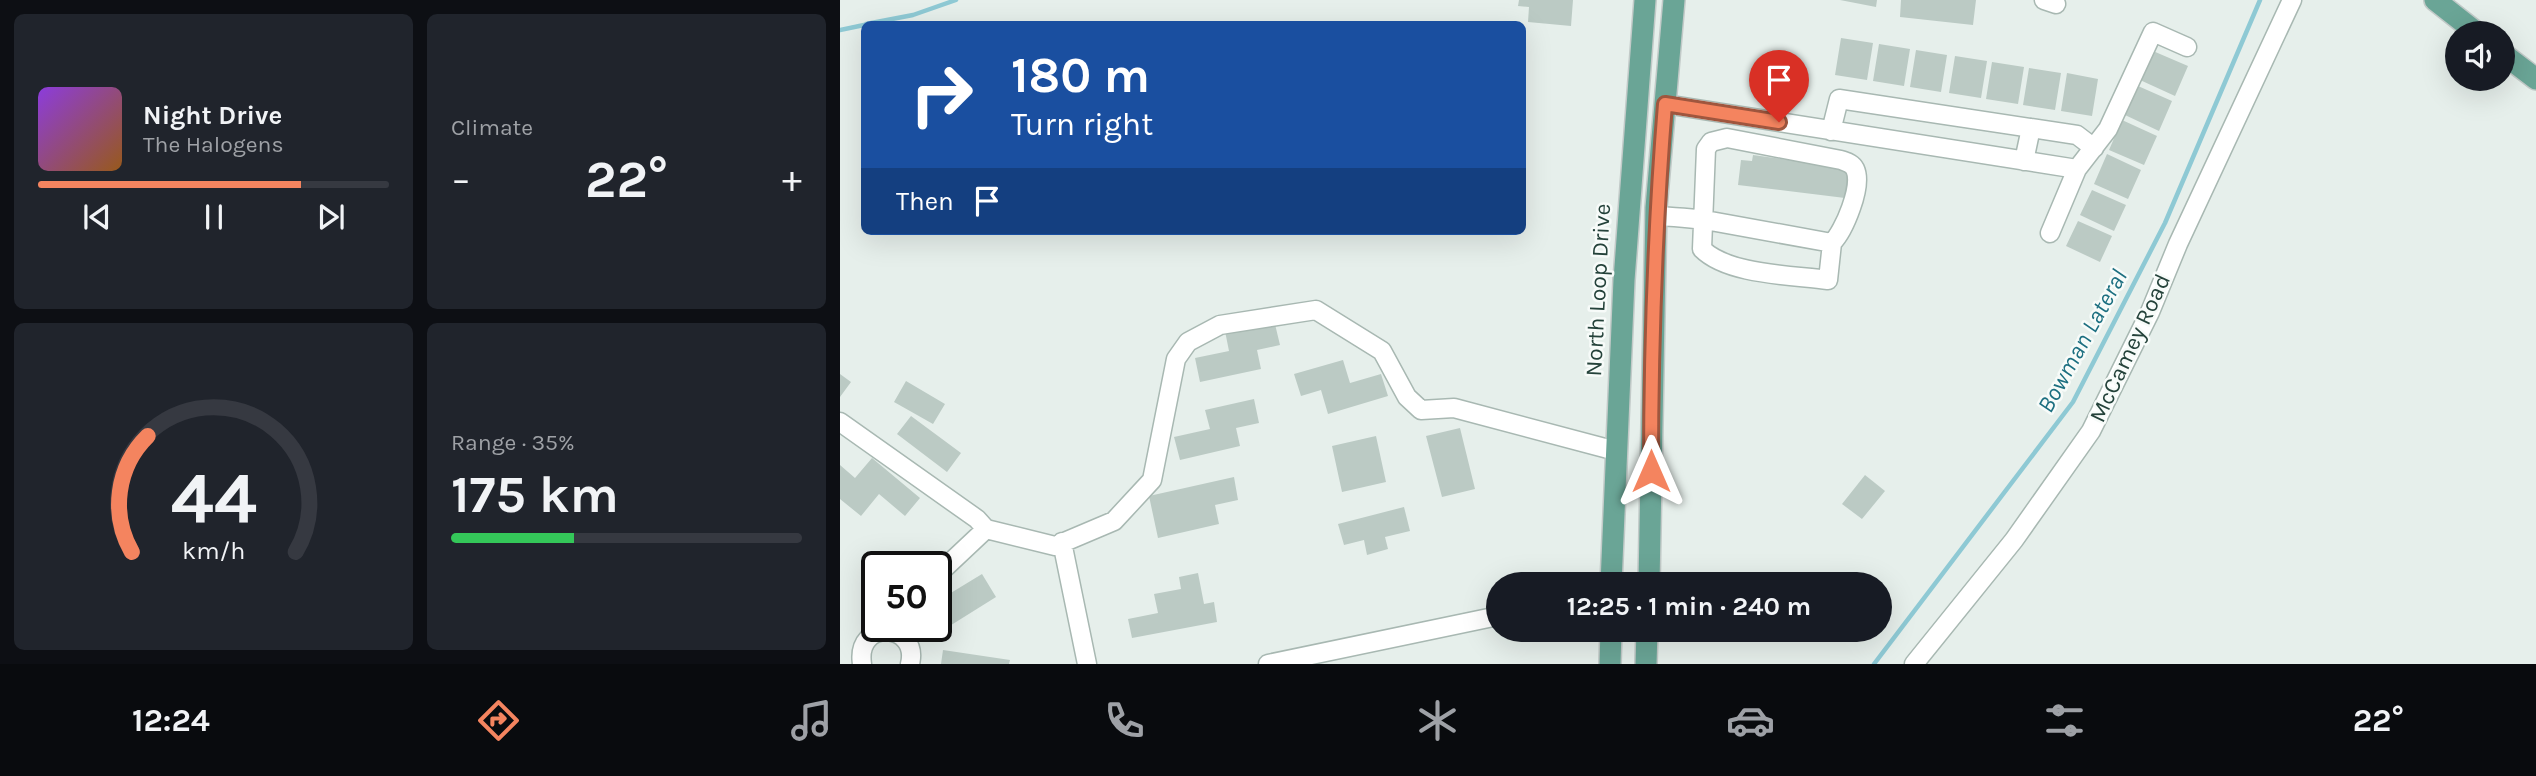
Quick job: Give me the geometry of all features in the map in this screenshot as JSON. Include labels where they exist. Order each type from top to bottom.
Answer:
[{"type":"main road","name":"North Loop Drive","points":[[1611,572],[1621,336],[1645,0]]},
{"type":"main road","points":[[1649,572],[1656,216],[1674,0]]},
{"type":"main road","points":[[2435,0],[2462,21]]},
{"type":"main road","points":[[2515,63],[2536,79]]},
{"type":"main road","points":[[1621,336],[1652,342]]},
{"type":"main road","points":[[1610,664],[1611,642]]},
{"type":"main road","points":[[1646,664],[1647,642]]},
{"type":"street","name":"McCamey Road","points":[[1914,664],[2014,540],[2091,431],[2150,312],[2178,244],[2292,0]]},
{"type":"street","points":[[2050,233],[2077,170],[2108,129],[2153,32],[2187,47]]},
{"type":"street","points":[[1831,131],[1839,99],[2077,135],[2094,148]]},
{"type":"street","points":[[1665,104],[2077,170]]},
{"type":"street","points":[[2024,161],[2031,128]]},
{"type":"street","points":[[1727,138],[1852,164],[1857,178],[1854,196],[1842,233],[1832,243],[1828,280],[1748,269],[1720,262],[1702,249],[1706,149],[1711,142],[1727,138]]},
{"type":"street","points":[[1656,216],[1702,219],[1832,243]]},
{"type":"street","points":[[840,422],[976,519],[986,529],[1055,546],[1114,522],[1152,480],[1176,359],[1188,342],[1220,325],[1316,310],[1382,351],[1407,397],[1421,410],[1454,408],[1616,451]]},
{"type":"street","points":[[952,561],[986,529]]},
{"type":"street","points":[[1062,542],[1087,664]]},
{"type":"street","points":[[1268,664],[1486,619]]},
{"type":"street","points":[[862,664],[862,648],[867,642]]},
{"type":"street","points":[[907,642],[911,652],[910,664]]},
{"type":"building","points":[[1519,0],[1573,0],[1571,26],[1528,22],[1529,7],[1518,6]]},
{"type":"building","points":[[1840,0],[1877,0],[1876,7]]},
{"type":"building","points":[[1901,0],[1976,0],[1973,25],[1900,17]]},
{"type":"building","points":[[1841,38],[1873,43],[1867,80],[1835,75]]},
{"type":"building","points":[[1879,44],[1910,49],[1904,86],[1873,81]]},
{"type":"building","points":[[1916,50],[1947,55],[1941,92],[1910,87]]},
{"type":"building","points":[[2153,51],[2188,66],[2175,96],[2140,80]]},
{"type":"building","points":[[1955,56],[1987,61],[1981,98],[1949,93]]},
{"type":"building","points":[[1992,62],[2024,67],[2018,104],[1986,99]]},
{"type":"building","points":[[2029,68],[2061,73],[2055,110],[2023,105]]},
{"type":"building","points":[[2067,73],[2098,79],[2092,116],[2061,111]]},
{"type":"building","points":[[2138,86],[2172,101],[2159,131],[2125,115]]},
{"type":"building","points":[[2122,120],[2157,136],[2144,165],[2109,150]]},
{"type":"building","points":[[2107,154],[2141,170],[2128,199],[2094,184]]},
{"type":"building","points":[[1753,155],[1849,168],[1845,198],[1738,185],[1741,160],[1752,161]]},
{"type":"building","points":[[2092,190],[2126,205],[2114,231],[2080,215]]},
{"type":"building","points":[[2078,221],[2112,236],[2100,262],[2066,246]]},
{"type":"building","points":[[1274,320],[1280,345],[1257,350],[1261,369],[1200,382],[1195,358],[1229,351],[1225,331]]},
{"type":"building","points":[[1343,360],[1350,383],[1381,374],[1388,396],[1328,414],[1321,390],[1301,396],[1294,374]]},
{"type":"building","points":[[840,374],[851,382],[840,397]]},
{"type":"building","points":[[906,381],[945,404],[933,424],[894,402]]},
{"type":"building","points":[[1254,399],[1259,423],[1236,428],[1240,446],[1180,460],[1174,437],[1210,429],[1205,410]]},
{"type":"building","points":[[911,416],[961,453],[947,472],[897,434]]},
{"type":"building","points":[[1460,428],[1475,489],[1442,497],[1426,436]]},
{"type":"building","points":[[1376,436],[1386,482],[1342,492],[1332,446]]},
{"type":"building","points":[[872,458],[920,498],[905,516],[879,494],[861,516],[840,499],[840,465],[855,478]]},
{"type":"building","points":[[1865,475],[1885,491],[1862,519],[1842,504]]},
{"type":"building","points":[[1234,477],[1238,500],[1215,505],[1219,524],[1158,538],[1149,496]]},
{"type":"building","points":[[1404,507],[1410,531],[1385,537],[1388,549],[1367,555],[1364,540],[1344,545],[1338,524]]},
{"type":"building","points":[[1198,573],[1204,604],[1214,602],[1217,622],[1132,638],[1128,619],[1158,613],[1154,594],[1181,589],[1179,577]]},
{"type":"building","points":[[982,574],[996,597],[952,624],[952,592]]},
{"type":"building","points":[[943,650],[1010,660],[1009,664],[941,664]]},
{"type":"waterway","points":[[882,21],[913,15],[956,0]]},
{"type":"waterway","name":"Bowman Lateral","points":[[1874,664],[2073,402],[2165,223],[2260,0]]},
{"type":"waterway","points":[[840,30],[861,26]]},
{"type":"route","points":[[1651,471],[1656,208],[1665,104],[1779,122]]}]
